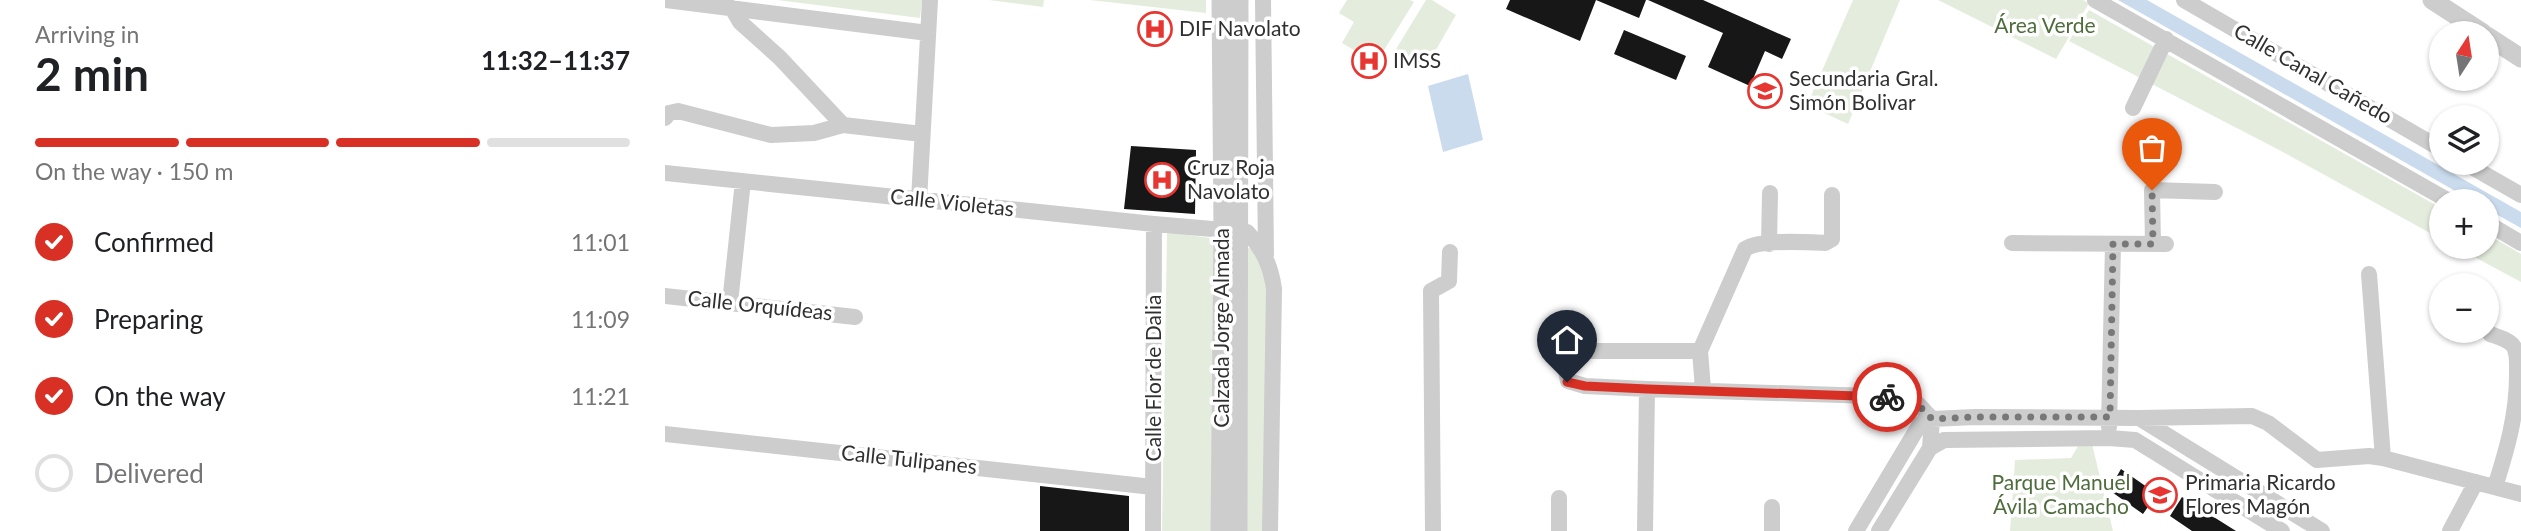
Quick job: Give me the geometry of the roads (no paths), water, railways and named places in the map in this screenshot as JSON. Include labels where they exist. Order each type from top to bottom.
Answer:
[{"type":"street","points":[[666,0],[928,33]]},
{"type":"street","points":[[919,200],[930,0]]},
{"type":"street","name":"Calzada Jorge Almada","points":[[1221,0],[1231,230],[1238,531]]},
{"type":"street","name":"Calzada Jorge Almada","points":[[1220,531],[1239,0]]},
{"type":"street","points":[[1263,0],[1266,258],[1274,289],[1275,321],[1270,531]]},
{"type":"street","points":[[2095,0],[2429,190]]},
{"type":"street","name":"Calle Canal Cañedo","points":[[2184,0],[2429,142]]},
{"type":"street","points":[[2432,0],[2465,21]]},
{"type":"street","points":[[731,8],[740,22],[780,58],[843,125]]},
{"type":"street","points":[[2133,108],[2165,39]]},
{"type":"street","points":[[2499,43],[2521,58]]},
{"type":"street","points":[[667,116],[678,111],[771,135],[814,133],[843,125],[922,134]]},
{"type":"street","name":"Calle Violetas","points":[[665,173],[1231,230]]},
{"type":"street","points":[[2486,175],[2521,195]]},
{"type":"street","points":[[730,303],[743,181]]},
{"type":"street","points":[[2013,243],[2159,244],[2152,190],[2215,191]]},
{"type":"street","points":[[1769,244],[1770,194]]},
{"type":"street","points":[[1703,390],[1700,351],[1745,249],[1750,245],[1825,243],[1832,239],[1832,195]]},
{"type":"street","name":"Calle Flor de Dalia","points":[[1153,531],[1154,224]]},
{"type":"street","points":[[1231,230],[1247,232],[1266,258]]},
{"type":"street","points":[[2499,230],[2521,243]]},
{"type":"street","points":[[2109,438],[2113,244]]},
{"type":"street","points":[[1433,531],[1431,291],[1449,281],[1450,252]]},
{"type":"street","points":[[2369,274],[2383,458]]},
{"type":"street","name":"Calle Orquídeas","points":[[665,296],[855,317]]},
{"type":"street","points":[[2495,487],[2515,415],[2517,364],[2515,348],[2499,338]]},
{"type":"street","points":[[1700,351],[1580,353],[1569,359],[1565,365],[1567,382],[1585,386],[1729,393],[1903,397],[1917,404],[1932,419],[1930,448],[1879,531]]},
{"type":"street","points":[[1645,531],[1647,389]]},
{"type":"street","points":[[1856,531],[1920,424],[1932,419],[2252,416],[2269,423],[2317,460],[2369,456],[2383,458],[2521,494]]},
{"type":"street","points":[[2139,418],[2322,531]]},
{"type":"street","name":"Calle Tulipanes","points":[[665,434],[1153,487]]},
{"type":"street","points":[[1930,448],[1944,440],[1958,439],[2135,440],[2282,531]]},
{"type":"street","points":[[2450,531],[2476,482]]},
{"type":"street","points":[[1559,498],[1559,531]]},
{"type":"street","points":[[1772,507],[1772,531]]},
{"type":"water","points":[[2118,0],[2147,0],[2429,160],[2429,175],[2456,175],[2480,189],[2452,189]]},
{"type":"water","points":[[1468,74],[1483,140],[1443,152],[1428,86]]},
{"type":"water","points":[[2499,200],[2521,212],[2521,228],[2499,216]]},
{"type":"place","name":"DIF Navolato","points":[[1155,29]]},
{"type":"place","name":"IMSS","points":[[1369,61]]},
{"type":"place","name":"Secundaria Gral. Simón Bolivar","points":[[1765,91]]},
{"type":"place","name":"Cruz Roja Navolato","points":[[1162,180]]},
{"type":"place","name":"Primaria Ricardo Flores Magón","points":[[2160,495]]},
{"type":"park label","name":"Área Verde","points":[[2045,26]]},
{"type":"park label","name":"Parque Manuel Ávila Camacho","points":[[2061,495]]}]
